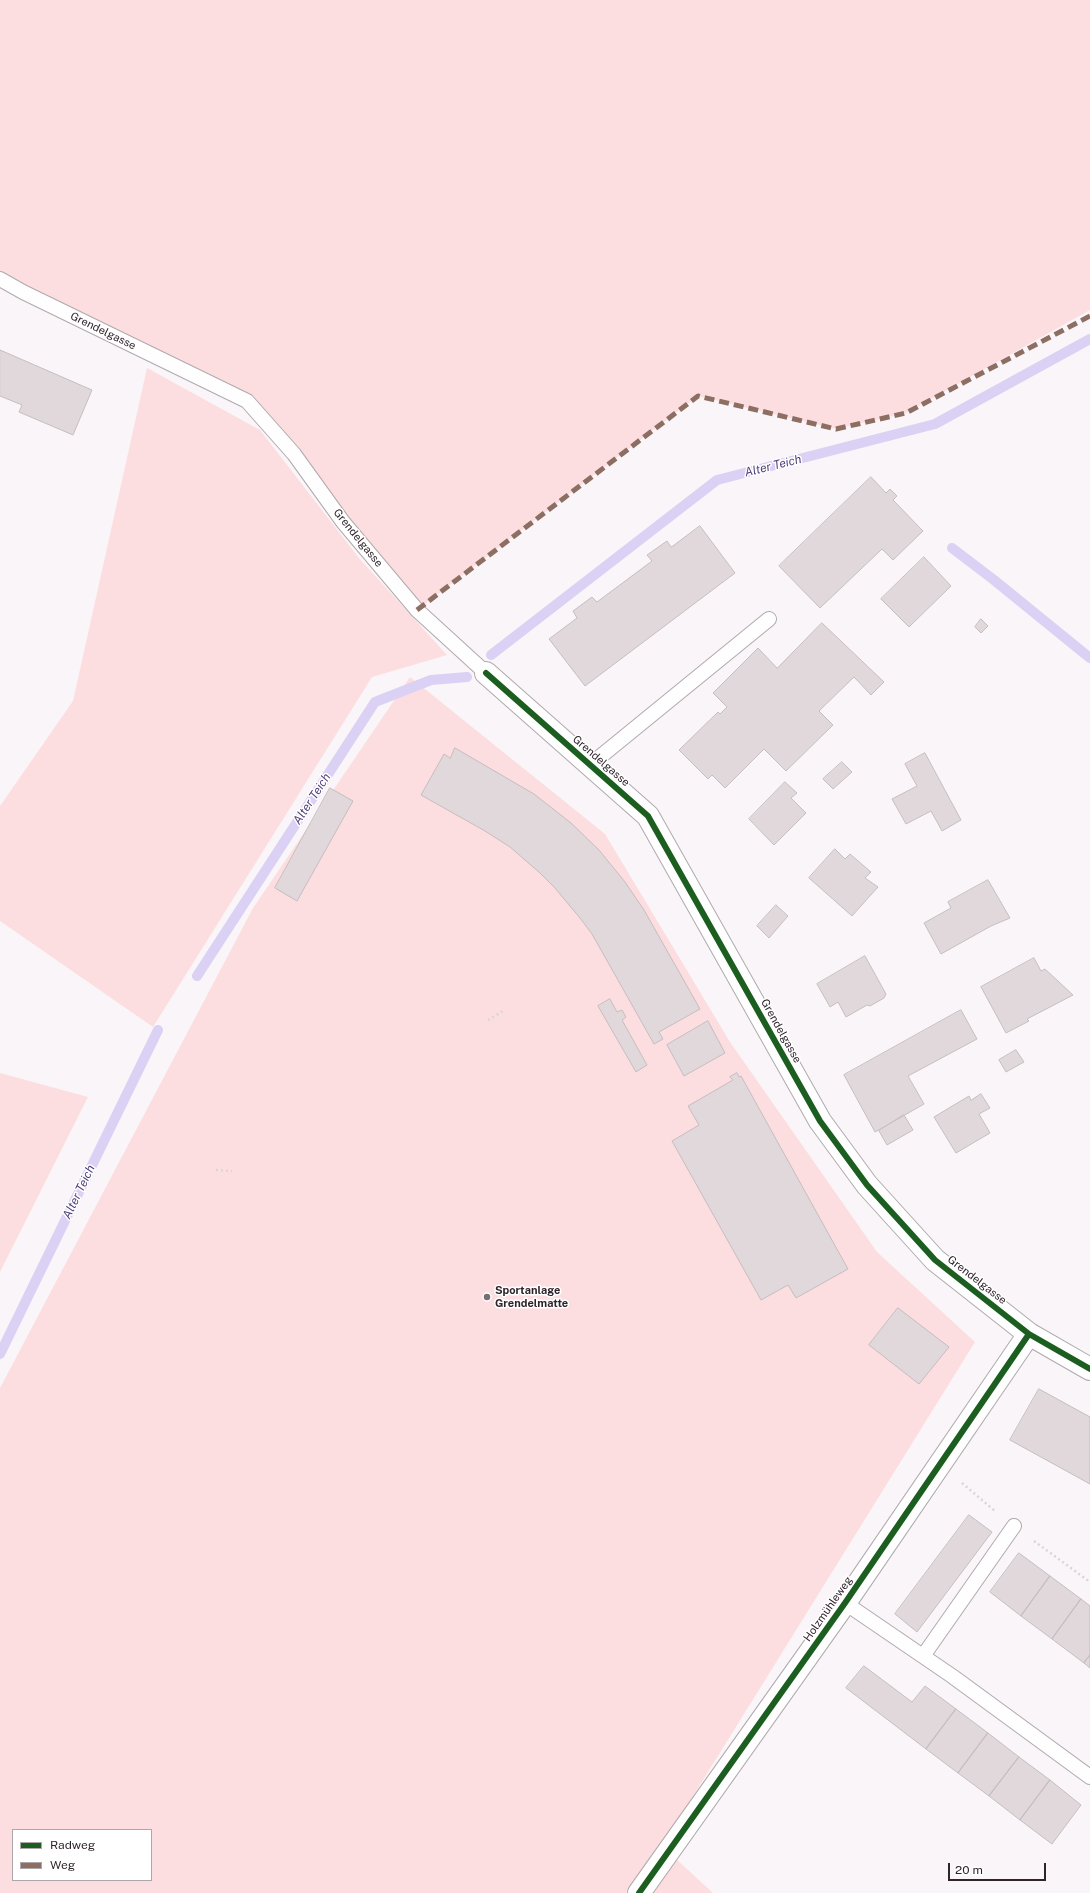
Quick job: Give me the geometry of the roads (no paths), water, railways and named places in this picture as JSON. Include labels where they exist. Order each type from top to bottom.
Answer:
[{"type":"street","name":"Grendelgasse","points":[[486,673],[648,816],[820,1121],[866,1185],[935,1260],[1029,1334],[1090,1369]]},
{"type":"street","name":"Holzmühleweg","points":[[639,1893],[845,1603],[1029,1334]]},
{"type":"lane","name":"Grendelgasse","points":[[0,279],[23,292],[248,401],[294,454],[343,522],[417,610],[486,673]]},
{"type":"lane","points":[[590,765],[769,619]]},
{"type":"lane","points":[[923,1656],[1014,1526]]},
{"type":"lane","points":[[845,1603],[923,1656],[1090,1777]]},
{"type":"waterway","name":"Alter Teich","points":[[491,655],[717,480],[935,424],[1090,339]]},
{"type":"waterway","points":[[952,548],[1090,658]]},
{"type":"waterway","name":"Alter Teich","points":[[197,976],[375,702],[431,680],[467,677]]},
{"type":"waterway","name":"Alter Teich","points":[[0,1354],[158,1030]]},
{"type":"place","name":"Sportanlage Grendelmatte","points":[[487,1297]]}]
